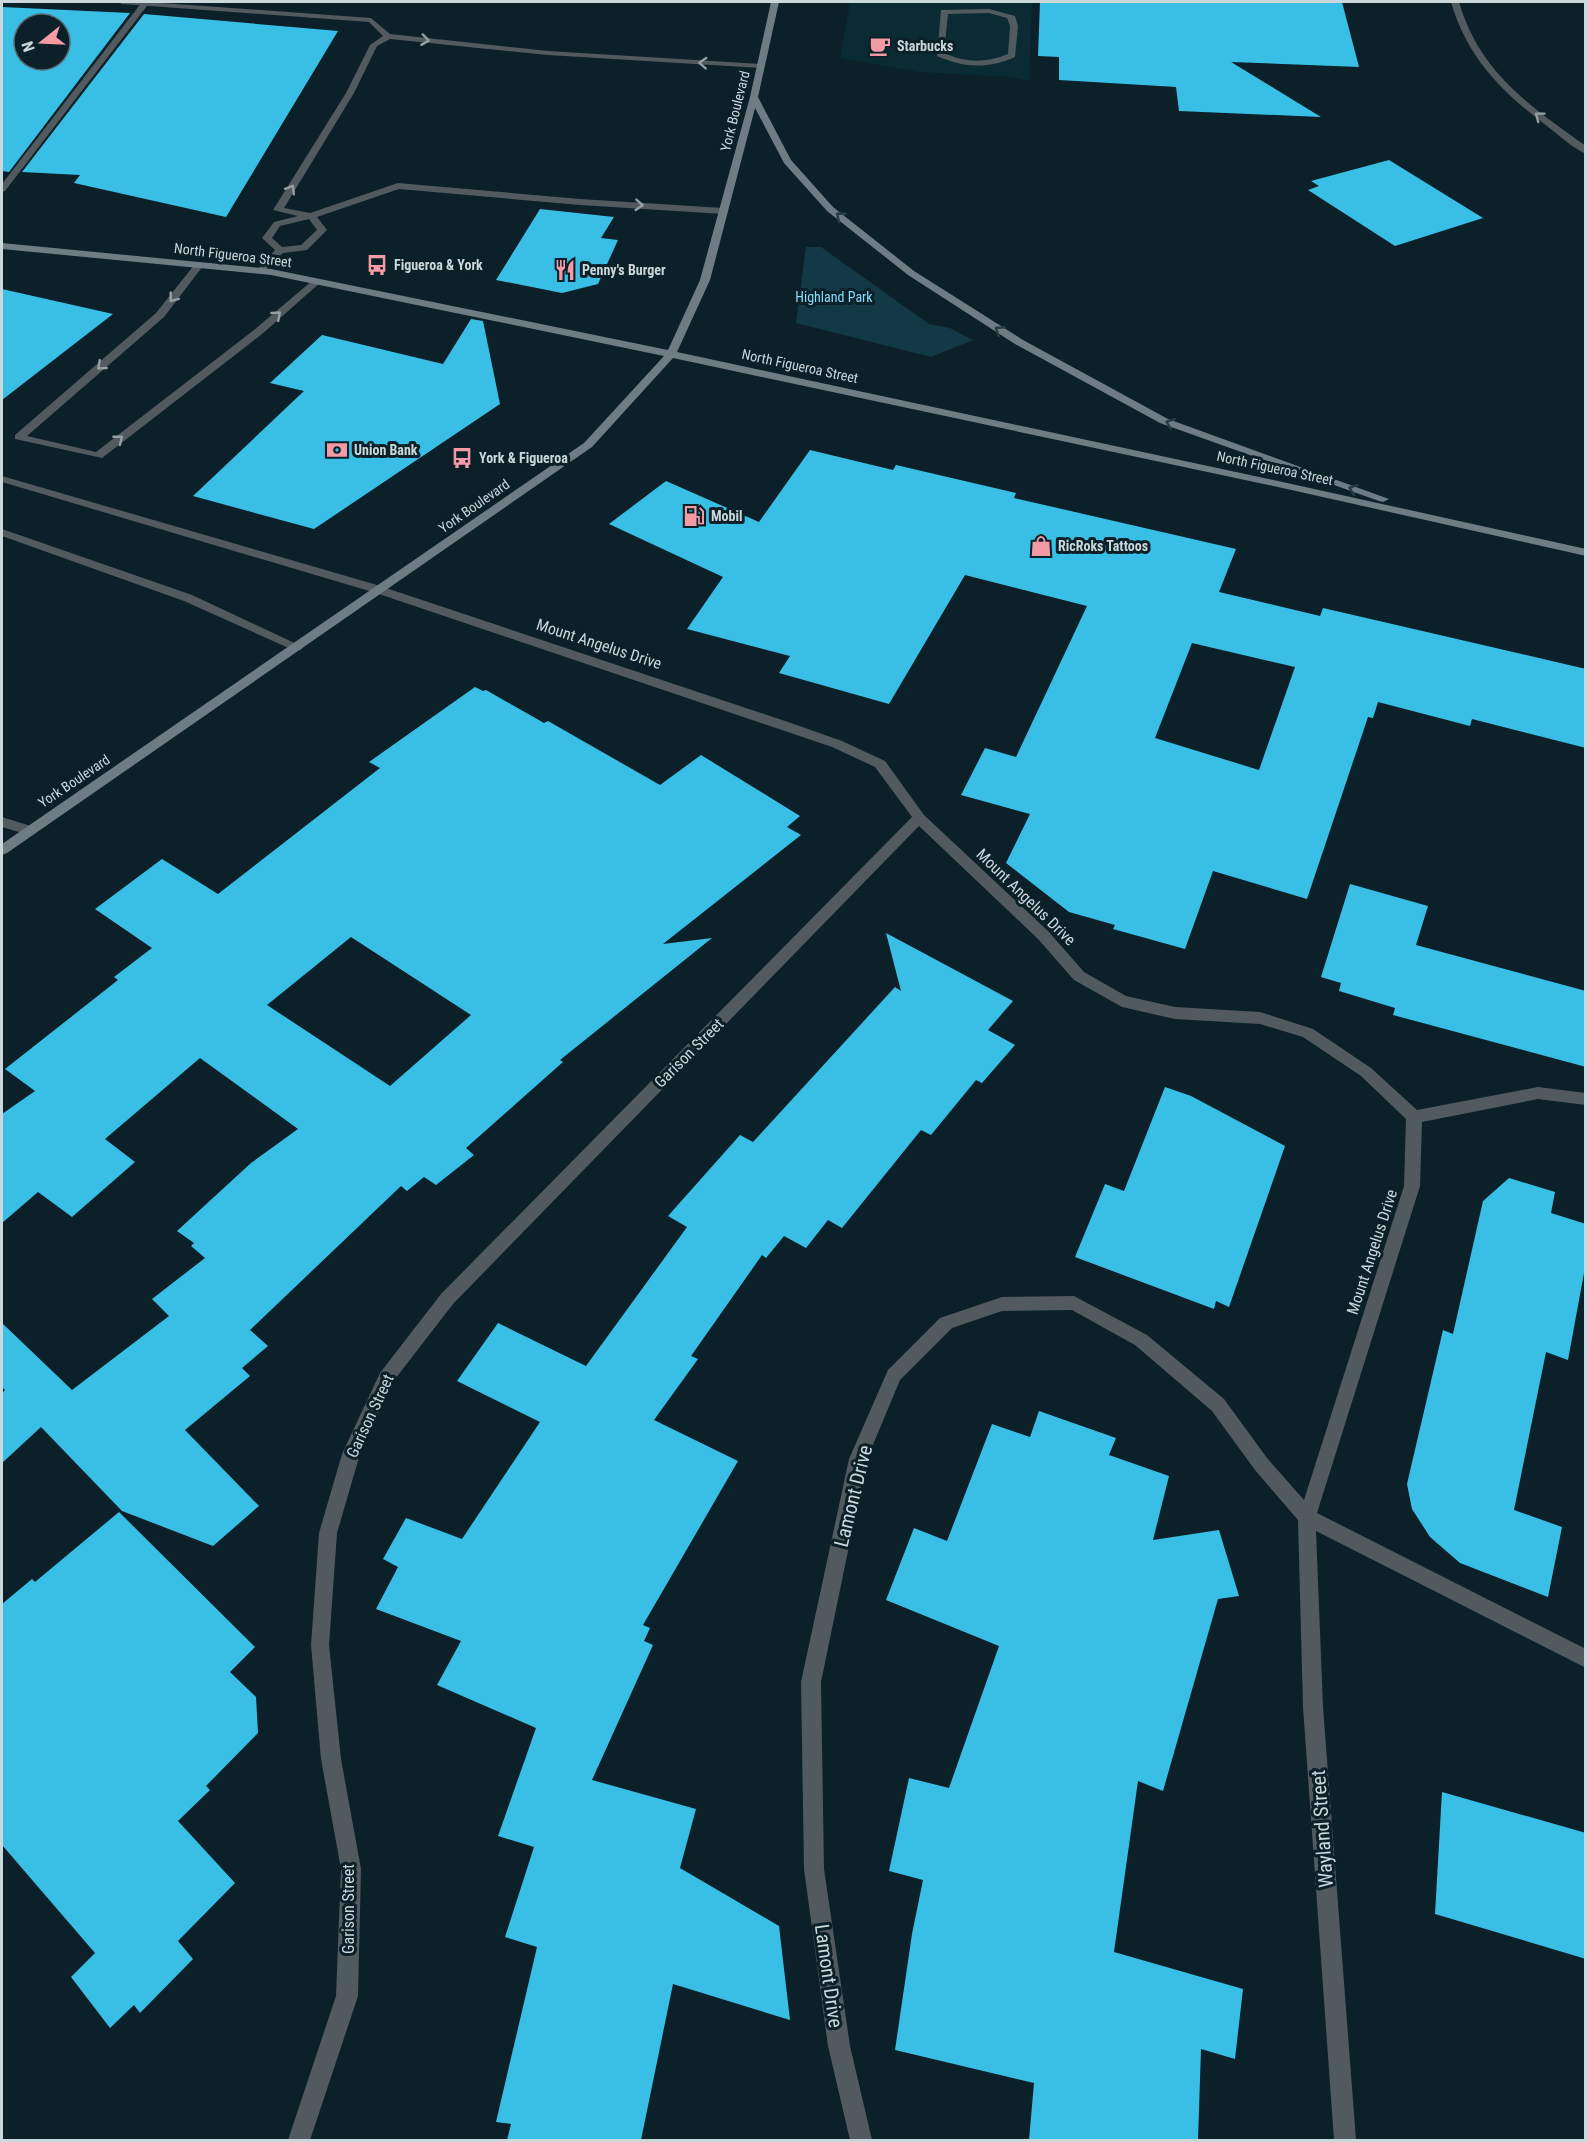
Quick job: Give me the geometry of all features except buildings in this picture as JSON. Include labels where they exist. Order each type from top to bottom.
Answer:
[{"type":"main road","name":"York Boulevard","points":[[2,850],[588,445],[671,354],[705,280],[754,97],[775,2]]},
{"type":"main road","points":[[754,97],[787,161],[830,209],[911,273],[1018,342],[1164,421],[1448,522]]},
{"type":"main road","name":"North Figueroa Street","points":[[2,246],[261,272],[316,282],[671,354],[1586,553]]},
{"type":"street","points":[[122,2],[371,20],[388,36],[461,44],[629,59],[761,66]]},
{"type":"street","points":[[2,189],[145,2]]},
{"type":"street","points":[[1455,2],[1458,14],[1478,57],[1520,101],[1586,151]]},
{"type":"street","points":[[989,11],[1011,16],[1014,26],[1012,55],[997,62],[975,65],[954,62],[940,54],[945,12],[989,11]]},
{"type":"street","points":[[261,272],[280,250],[304,248],[322,230],[311,216],[278,210],[350,93],[374,45],[388,36]]},
{"type":"street","points":[[280,250],[267,238],[277,224],[311,216],[398,186],[580,202],[723,211]]},
{"type":"street","points":[[198,266],[160,315],[19,437],[98,456],[258,332],[316,282]]},
{"type":"street","name":"Mount Angelus Drive","points":[[2,479],[380,590],[837,744],[880,764],[920,818],[993,890],[1043,935],[1080,976],[1122,1000],[1175,1013],[1260,1018],[1308,1033],[1366,1072],[1414,1118],[1412,1186],[1307,1517]]},
{"type":"street","points":[[2,532],[188,598],[297,647]]},
{"type":"street","name":"Garison Street","points":[[299,2140],[347,1996],[351,1869],[331,1759],[320,1645],[328,1533],[351,1454],[386,1377],[447,1299],[920,818]]},
{"type":"street","points":[[2,822],[28,830]]},
{"type":"street","points":[[1414,1118],[1538,1093],[1586,1099]]},
{"type":"street","name":"Lamont Drive","points":[[861,2140],[839,2046],[814,1869],[811,1682],[858,1459],[894,1375],[946,1323],[1002,1304],[1074,1303],[1141,1340],[1218,1405],[1261,1464],[1307,1517]]},
{"type":"street","points":[[1307,1517],[1586,1659]]},
{"type":"street","name":"Wayland Street","points":[[1307,1517],[1313,1707],[1345,2140]]},
{"type":"shaded area","points":[[850,2],[1032,2],[1029,81],[1010,77],[918,72],[840,58]]},
{"type":"green space","name":"Highland Park","points":[[806,247],[821,247],[929,324],[950,328],[973,340],[931,357],[796,323]]},
{"type":"place","name":"Starbucks","points":[[880,46]]},
{"type":"place","name":"Figueroa & York","points":[[377,265]]},
{"type":"place","name":"Penny's Burger","points":[[565,270]]},
{"type":"place","name":"Union Bank","points":[[337,450]]},
{"type":"place","name":"York & Figueroa","points":[[462,458]]},
{"type":"place","name":"Mobil","points":[[694,516]]},
{"type":"place","name":"RicRoks Tattoos","points":[[1041,546]]}]
